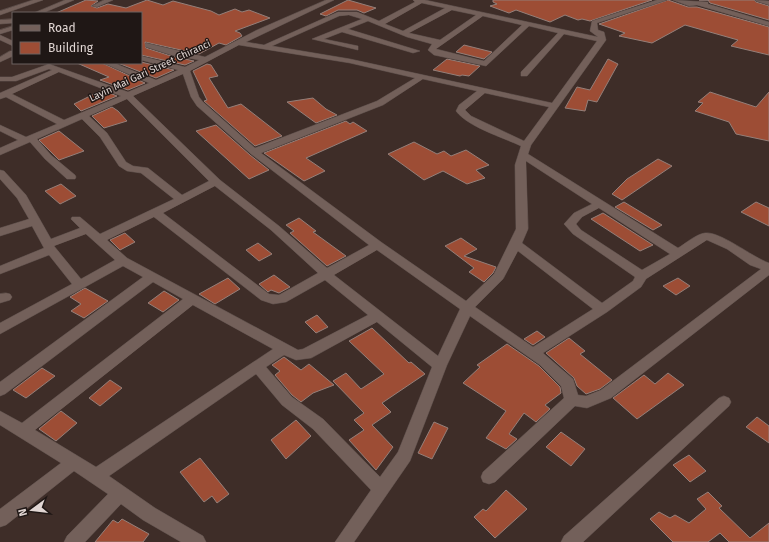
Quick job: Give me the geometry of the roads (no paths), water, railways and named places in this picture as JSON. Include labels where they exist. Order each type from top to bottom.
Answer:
[{"type":"street","points":[[0,13],[40,0]]},
{"type":"street","points":[[40,12],[71,0]]},
{"type":"street","points":[[95,6],[110,0]]},
{"type":"street","name":"Layin Mai Gari Street Chiranci","points":[[0,152],[62,123],[186,70],[204,59],[331,0]]},
{"type":"street","points":[[344,542],[404,456],[440,365],[468,307],[499,276],[516,244],[522,229],[520,165],[525,150],[602,40],[601,34],[594,31],[594,22],[664,0]]},
{"type":"street","points":[[676,0],[689,4],[699,4],[769,24]]},
{"type":"street","points":[[699,4],[710,0]]},
{"type":"street","points":[[758,0],[769,3]]},
{"type":"street","points":[[380,24],[418,1],[602,40]]},
{"type":"street","points":[[404,33],[450,8]]},
{"type":"street","points":[[266,46],[338,14],[349,12],[404,33],[434,42],[440,42]]},
{"type":"street","points":[[482,14],[445,40],[433,46],[432,50],[445,55],[486,64],[528,24]]},
{"type":"street","points":[[355,48],[316,39],[368,18]]},
{"type":"street","points":[[0,22],[12,21]]},
{"type":"street","points":[[0,32],[12,28]]},
{"type":"street","points":[[341,29],[416,51]]},
{"type":"street","points":[[524,74],[563,31]]},
{"type":"street","points":[[0,37],[12,43]]},
{"type":"street","points":[[142,48],[157,40]]},
{"type":"street","points":[[238,43],[266,46],[350,61],[555,106]]},
{"type":"street","points":[[148,45],[174,53],[204,59]]},
{"type":"street","points":[[0,60],[12,54]]},
{"type":"street","points":[[142,58],[186,70],[195,97],[200,104],[254,152],[377,245],[545,361],[568,383],[572,400]]},
{"type":"street","points":[[110,64],[155,83]]},
{"type":"street","points":[[0,79],[13,78],[48,66],[127,95],[216,182],[275,228],[327,275],[377,316],[440,365]]},
{"type":"street","points":[[3,95],[60,70]]},
{"type":"street","points":[[254,152],[380,103],[421,77]]},
{"type":"street","points":[[483,91],[462,107],[460,112],[525,150],[600,204],[677,253]]},
{"type":"street","points":[[3,95],[62,123]]},
{"type":"street","points":[[82,115],[104,135],[122,164],[131,169],[144,170],[181,199]]},
{"type":"street","points":[[0,128],[28,138],[70,177]]},
{"type":"street","points":[[0,173],[22,197],[49,247],[80,285]]},
{"type":"street","points":[[98,240],[216,182]]},
{"type":"street","points":[[600,204],[578,215],[570,224],[578,232],[642,276]]},
{"type":"street","points":[[155,212],[269,299],[282,300],[377,245]]},
{"type":"street","points":[[76,219],[85,230],[123,261],[296,354],[306,354],[377,316]]},
{"type":"street","points":[[0,232],[35,221]]},
{"type":"street","points":[[0,270],[85,230]]},
{"type":"street","points":[[532,353],[546,346],[637,284],[642,276],[706,236],[732,246],[754,262],[769,268]]},
{"type":"street","points":[[516,244],[602,308]]},
{"type":"street","points":[[0,329],[123,261]]},
{"type":"street","points":[[572,400],[587,402],[606,394],[769,268]]},
{"type":"street","points":[[0,390],[152,277]]},
{"type":"street","points":[[22,431],[192,299]]},
{"type":"street","points":[[96,476],[284,348]]},
{"type":"street","points":[[258,367],[287,401],[318,424],[381,489]]},
{"type":"street","points":[[489,477],[572,400]]},
{"type":"street","points":[[570,542],[724,402]]},
{"type":"street","points":[[0,417],[96,476],[149,514],[197,542]]},
{"type":"street","points":[[0,519],[74,462]]},
{"type":"street","points":[[73,542],[120,493]]}]
